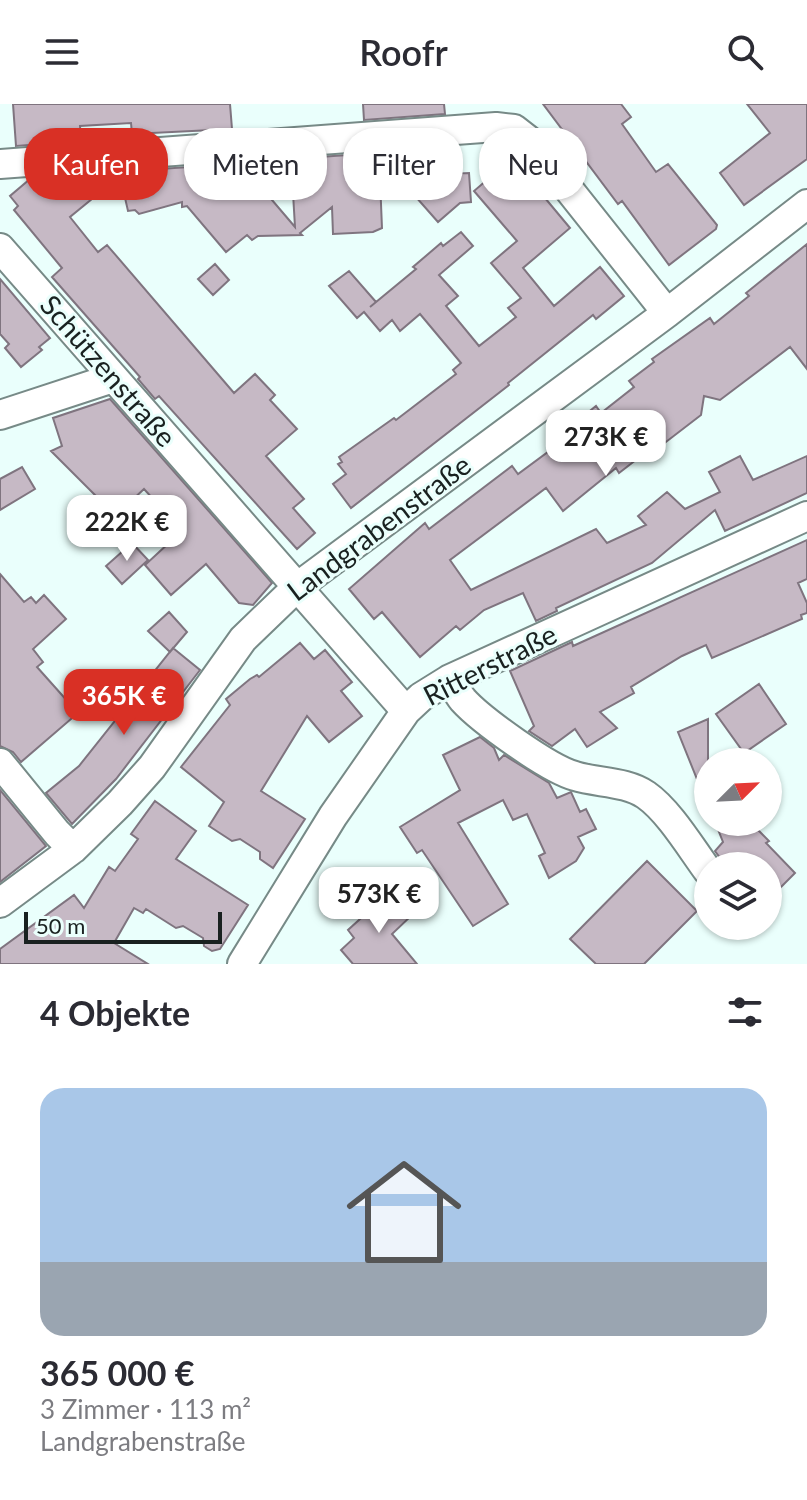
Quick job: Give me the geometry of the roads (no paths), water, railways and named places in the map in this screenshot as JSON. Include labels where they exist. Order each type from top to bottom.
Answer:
[{"type":"street","points":[[0,164],[496,127],[514,129],[532,143],[667,313]]},
{"type":"street","name":"Landgrabenstraße","points":[[0,903],[73,849],[120,803],[152,767],[243,639],[297,587],[667,313],[807,204]]},
{"type":"street","name":"Schützenstraße","points":[[0,248],[406,711]]},
{"type":"street","points":[[0,415],[113,378]]},
{"type":"street","name":"Ritterstraße","points":[[242,964],[333,816],[406,711],[421,697],[450,679],[807,516]]},
{"type":"street","points":[[450,679],[461,698],[478,715],[554,767],[578,777],[644,793],[657,804],[694,853]]},
{"type":"street","points":[[0,763],[73,849]]}]
